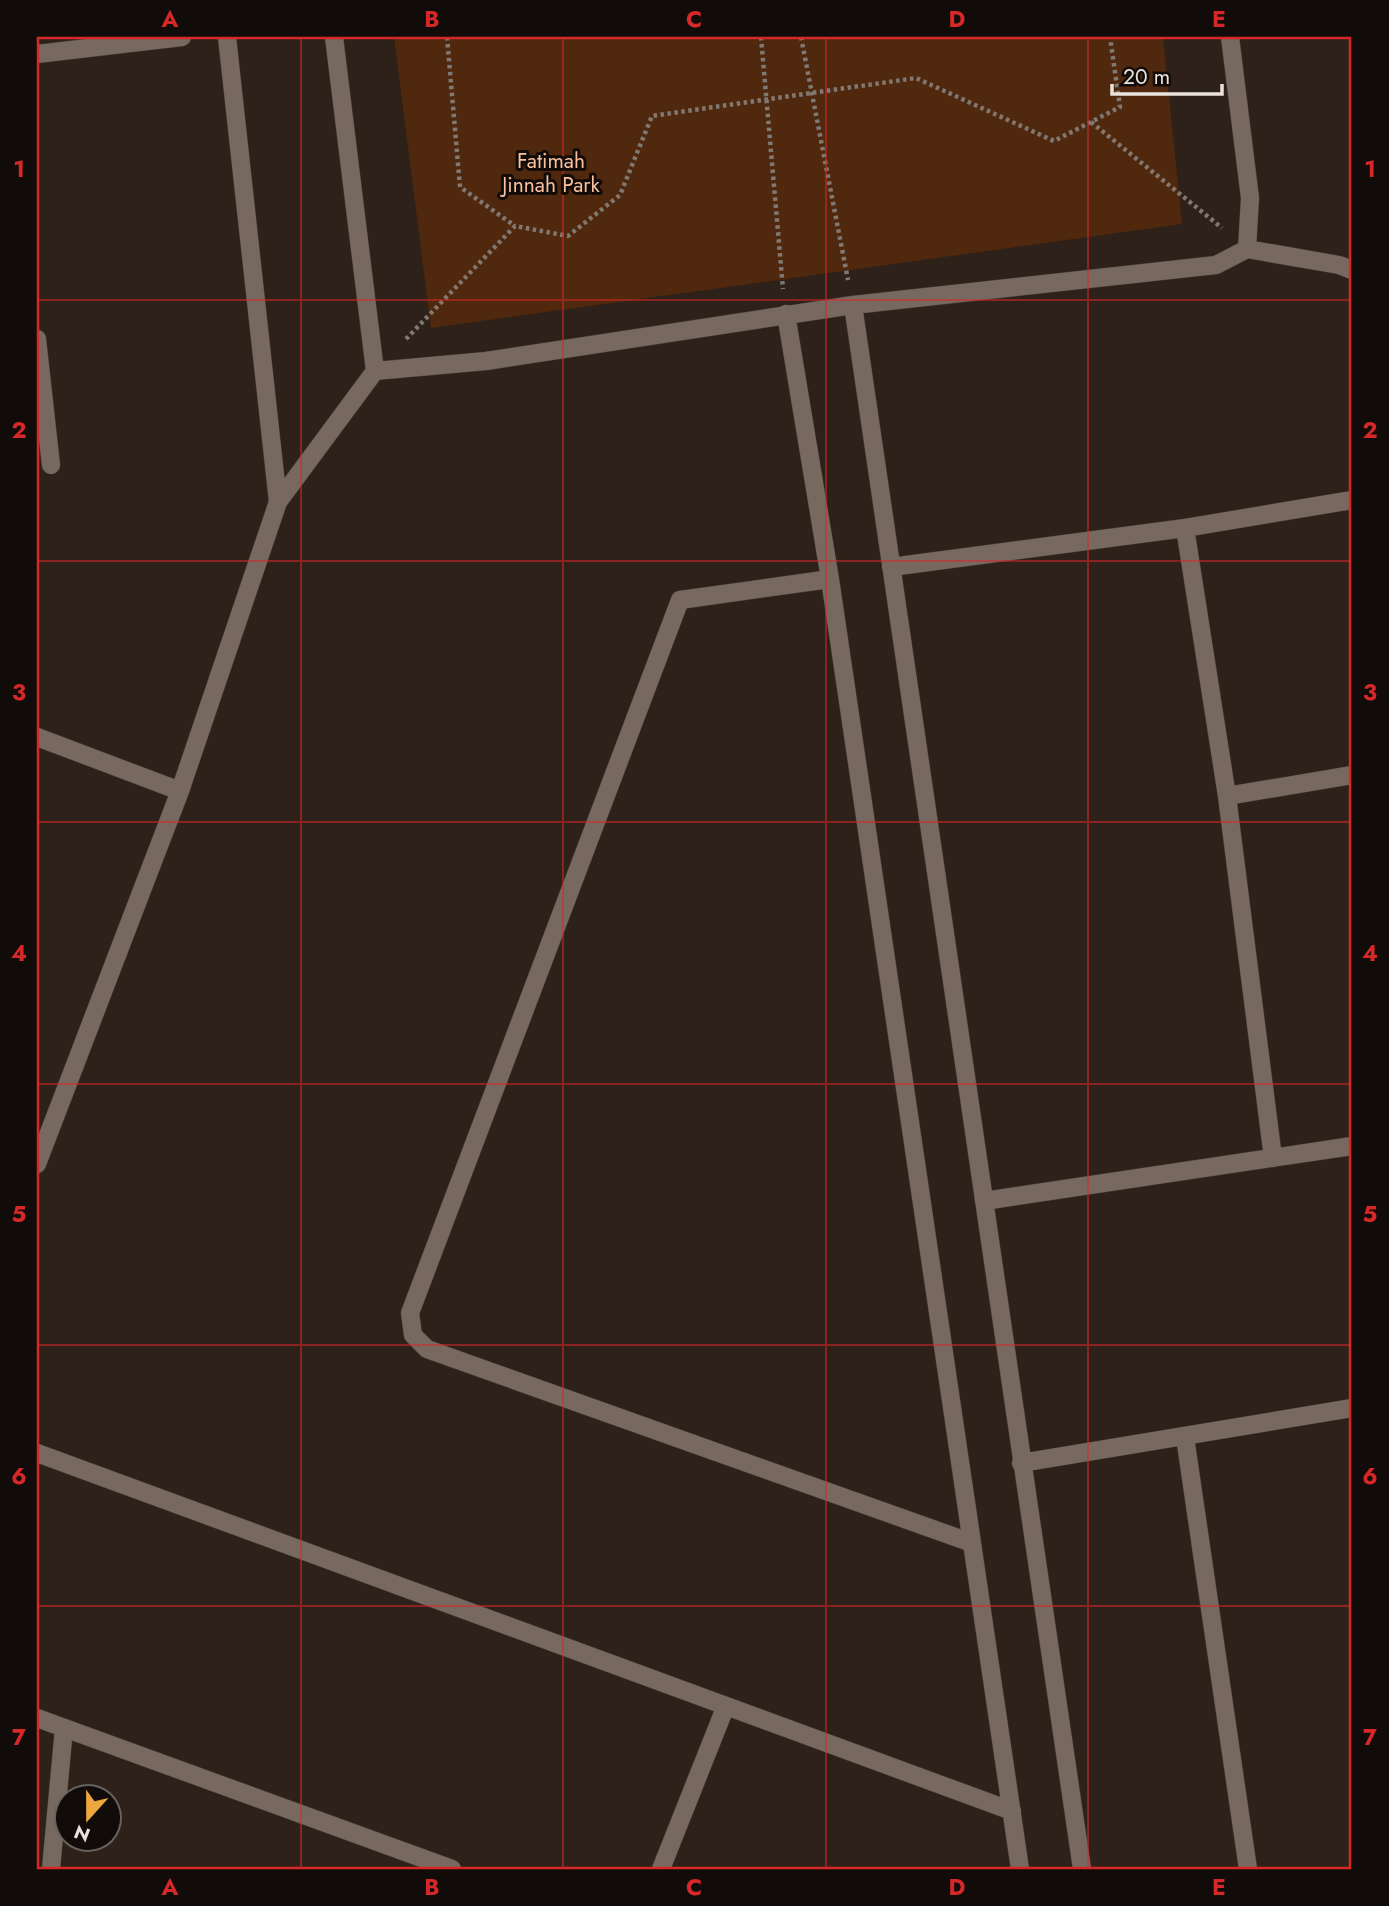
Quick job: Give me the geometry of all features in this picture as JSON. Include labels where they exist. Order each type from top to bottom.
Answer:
[{"type":"street","points":[[37,54],[182,37]]},
{"type":"street","points":[[227,37],[278,502]]},
{"type":"street","points":[[37,1164],[180,792],[278,502],[375,371],[334,37]]},
{"type":"street","points":[[1230,37],[1250,198],[1247,249]]},
{"type":"street","points":[[375,371],[486,360],[853,305],[1216,265],[1247,249],[1339,265],[1352,270]]},
{"type":"street","points":[[853,305],[1082,1869]]},
{"type":"street","points":[[786,314],[830,579],[1020,1869]]},
{"type":"street","points":[[37,339],[51,464]]},
{"type":"street","points":[[891,567],[1185,528],[1352,500]]},
{"type":"street","points":[[1185,528],[1227,796],[1273,1158]]},
{"type":"street","points":[[830,579],[680,600],[410,1313],[413,1335],[427,1349],[972,1543]]},
{"type":"street","points":[[37,737],[180,792]]},
{"type":"street","points":[[1227,796],[1352,775]]},
{"type":"street","points":[[984,1200],[1352,1146]]},
{"type":"street","points":[[1021,1463],[1352,1408]]},
{"type":"street","points":[[1185,1437],[1248,1869]]},
{"type":"street","points":[[37,1453],[725,1708],[1012,1811]]},
{"type":"street","points":[[661,1869],[725,1708]]},
{"type":"street","points":[[37,1718],[452,1869]]},
{"type":"street","points":[[51,1869],[64,1728]]},
{"type":"path","points":[[447,37],[460,187],[515,226],[568,236],[620,195],[652,116],[916,78],[1054,141],[1120,107],[1110,37]]},
{"type":"path","points":[[761,37],[786,314]]},
{"type":"path","points":[[801,37],[853,305]]},
{"type":"path","points":[[1091,122],[1247,249]]},
{"type":"path","points":[[375,371],[515,226]]},
{"type":"green space","name":"Fatimah Jinnah Park","points":[[394,37],[1163,37],[1182,224],[431,328]]}]
